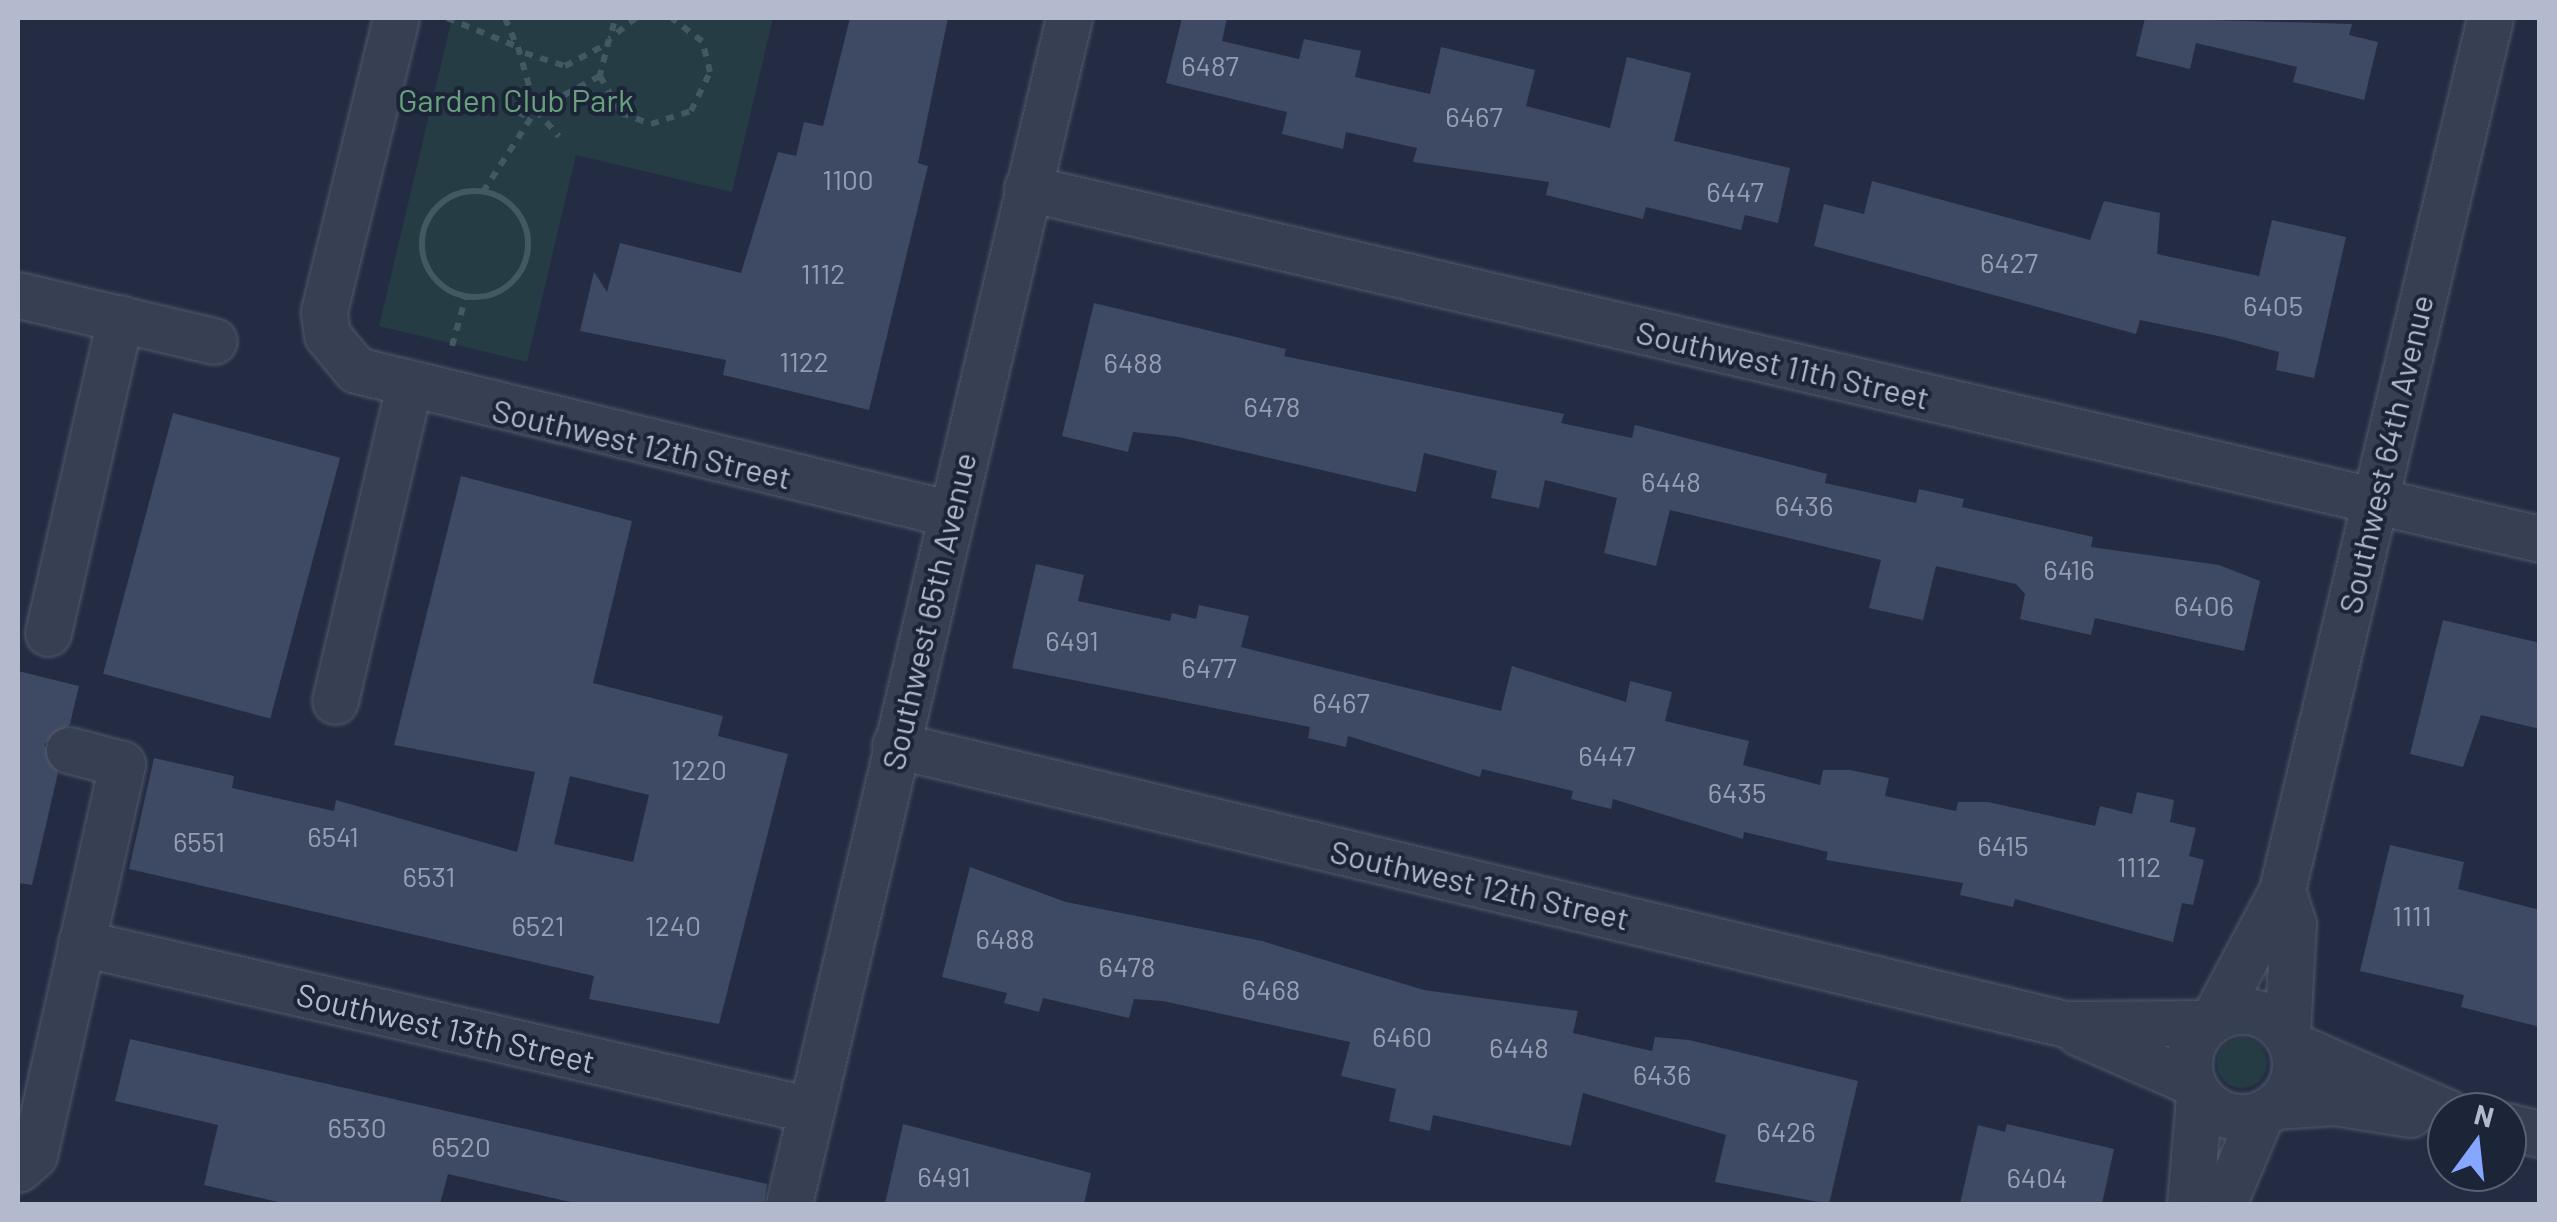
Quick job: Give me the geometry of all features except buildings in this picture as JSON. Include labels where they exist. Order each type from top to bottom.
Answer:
[{"type":"street","name":"Southwest 12th Street","points":[[396,18],[324,312],[342,356],[408,390],[951,514]]},
{"type":"street","name":"Southwest 65th Avenue","points":[[789,1204],[1069,18]]},
{"type":"street","name":"Southwest 64th Avenue","points":[[2210,1021],[2282,890],[2490,18]]},
{"type":"street","name":"Southwest 11th Street","points":[[1027,188],[2540,540]]},
{"type":"street","points":[[18,295],[214,340]]},
{"type":"street","points":[[48,634],[120,318]]},
{"type":"street","points":[[335,701],[408,390]]},
{"type":"street","name":"Southwest 12th Street","points":[[896,745],[2065,1024],[2195,1089]]},
{"type":"street","points":[[18,1169],[34,1155],[122,764],[69,750]]},
{"type":"street","name":"Southwest 64th Avenue","points":[[2282,890],[2293,924],[2290,1040]]},
{"type":"street","name":"Southwest 13th Street","points":[[81,943],[810,1110]]},
{"type":"street","points":[[2190,1204],[2195,1089],[2190,1049],[2210,1021],[2255,1012],[2290,1040],[2400,1086],[2427,1102]]},
{"type":"street","name":"Southwest 12th Street","points":[[2065,1024],[2210,1021]]},
{"type":"street","points":[[2223,1204],[2269,1110],[2294,1076],[2290,1040]]},
{"type":"street","points":[[2195,1089],[2226,1115],[2334,1102],[2394,1116],[2427,1113]]},
{"type":"path","points":[[447,18],[566,66],[636,18]]},
{"type":"path","points":[[505,18],[518,47],[536,110],[560,136]]},
{"type":"path","points":[[615,18],[600,76],[630,119],[672,122],[704,94],[702,41]]},
{"type":"path","points":[[672,18],[702,41]]},
{"type":"path","points":[[702,41],[711,35]]},
{"type":"path","points":[[483,192],[523,221],[526,259],[504,289],[466,296],[432,275],[423,236],[444,202],[483,192],[536,110],[600,76]]},
{"type":"path","points":[[504,104],[528,118]]},
{"type":"path","points":[[450,352],[466,296]]},
{"type":"green space","name":"Garden Club Park","points":[[452,18],[773,18],[732,192],[576,155],[527,362],[379,326]]},
{"type":"green space","points":[[2242,1038],[2260,1045],[2267,1063],[2260,1081],[2242,1088],[2224,1081],[2217,1063],[2224,1045]]}]
